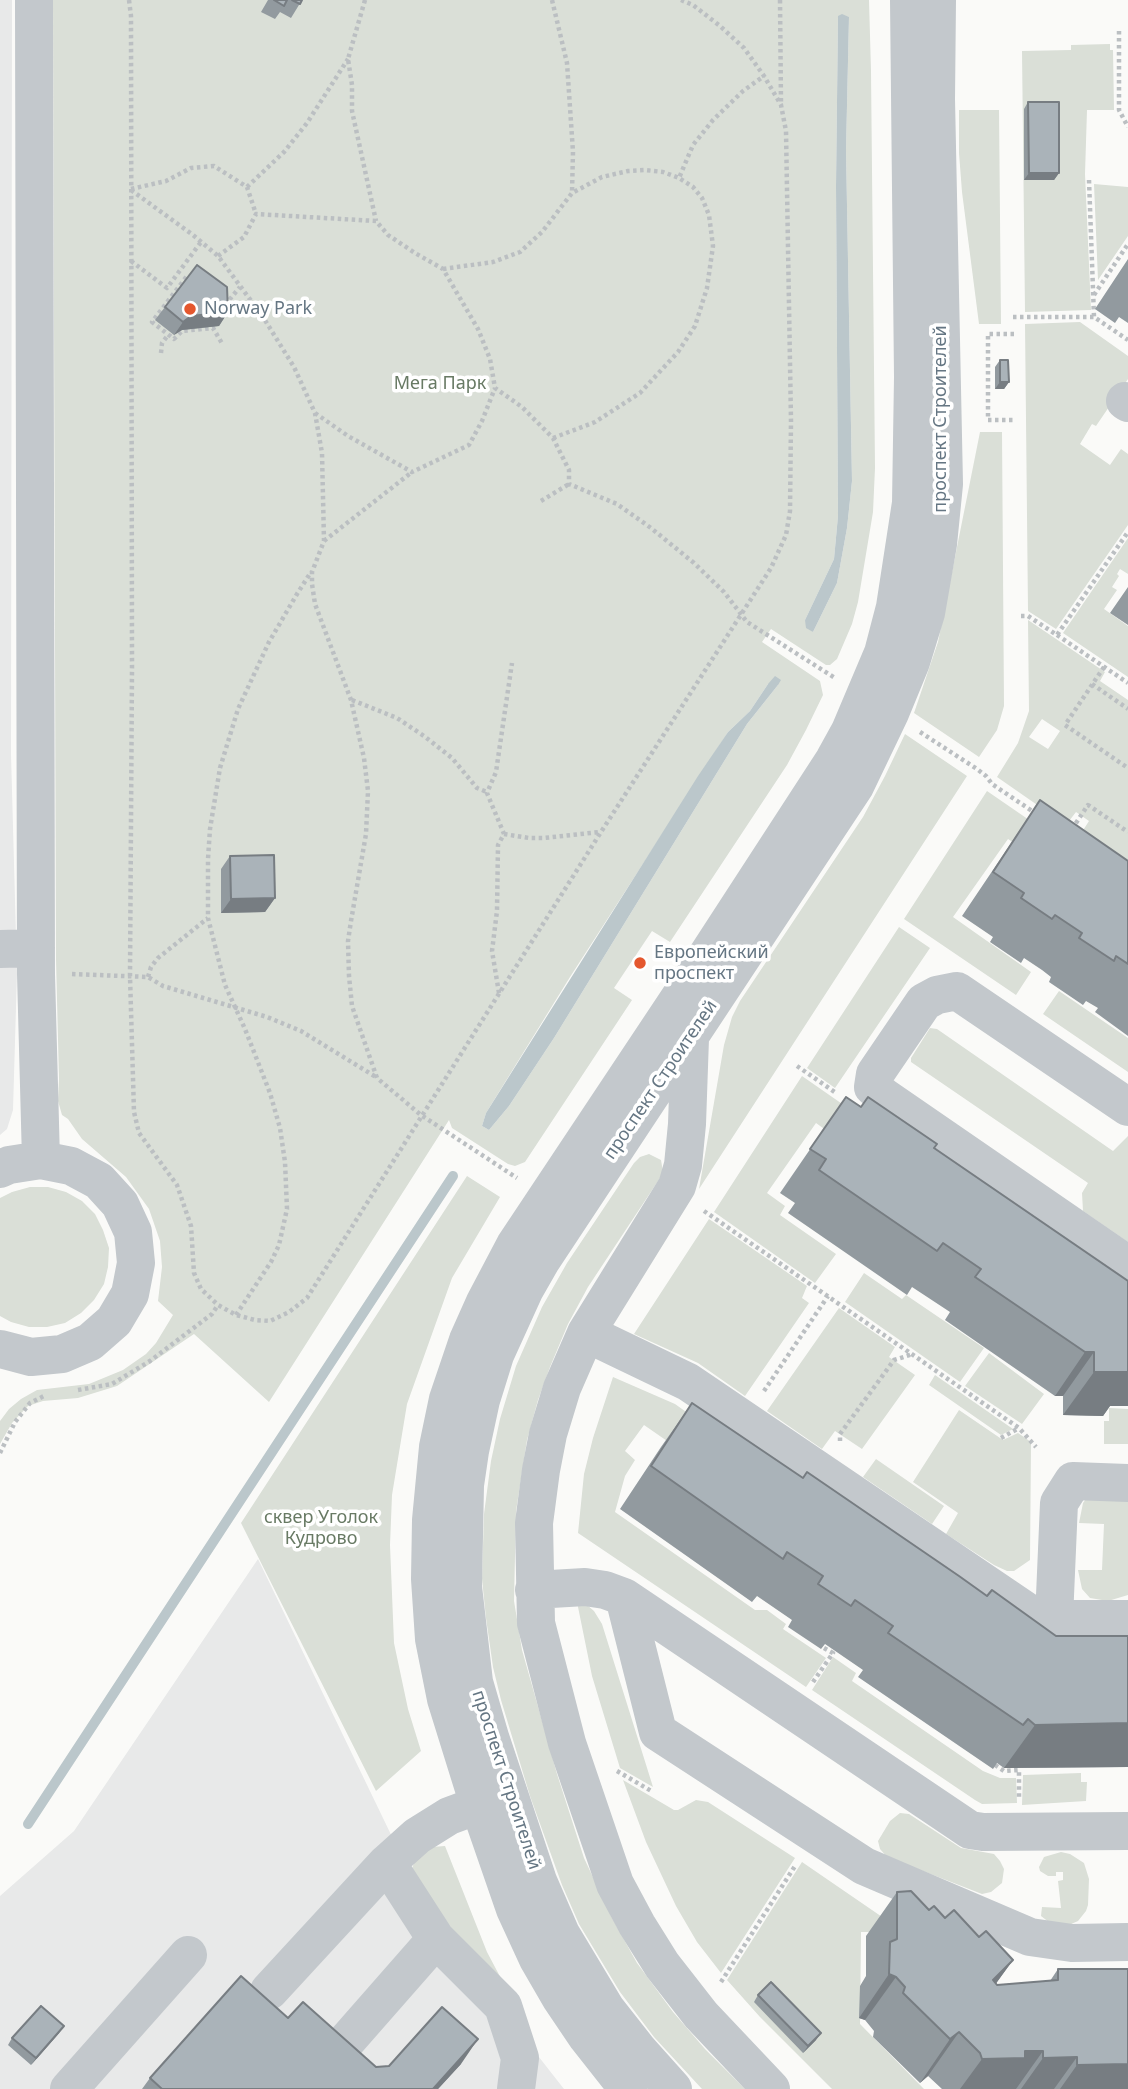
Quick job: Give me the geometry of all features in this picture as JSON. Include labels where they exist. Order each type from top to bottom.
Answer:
[{"type":"street","points":[[34,0],[24,957],[41,1160]]},
{"type":"street","name":"проспект Строителей","points":[[673,2089],[606,2009],[561,1934],[538,1881],[494,1800],[446,1699],[434,1639],[415,1580],[431,1520],[438,1447],[446,1411],[468,1340],[494,1283],[515,1245],[834,760],[850,731],[883,653],[897,596],[911,503],[913,377],[909,0]]},
{"type":"street","name":"проспект Строителей","points":[[628,2089],[560,1997],[514,1909],[474,1682],[463,1587],[466,1485],[470,1451],[481,1400],[495,1355],[541,1261],[855,786],[911,662],[926,613],[938,544],[944,484],[936,99],[937,0]]},
{"type":"street","points":[[1128,1107],[957,991],[937,995],[924,1002],[875,1074],[873,1087],[1121,1260],[1128,1261]]},
{"type":"street","points":[[690,1037],[687,1124],[677,1186],[586,1333],[562,1388],[548,1434],[534,1523],[536,1623],[567,1743],[615,1884],[662,1965],[701,2015],[771,2089]]},
{"type":"street","points":[[0,1169],[41,1160],[71,1166],[99,1181],[120,1204],[133,1232],[136,1264],[130,1294],[114,1321],[90,1342],[62,1354],[31,1357],[0,1349]]},
{"type":"street","points":[[586,1333],[688,1382],[1032,1615],[1054,1619],[1128,1619]]},
{"type":"street","points":[[1054,1619],[1059,1503],[1073,1481],[1128,1483]]},
{"type":"street","points":[[534,1590],[585,1587],[624,1597],[970,1830],[1128,1832]]},
{"type":"street","points":[[624,1597],[658,1731],[864,1866],[1030,1937],[1072,1943],[1128,1942]]},
{"type":"street","points":[[269,1991],[387,1863],[417,1836],[449,1816],[494,1800]]},
{"type":"street","points":[[387,1863],[436,1939],[503,2006],[518,2073],[491,2089]]},
{"type":"street","points":[[336,2053],[436,1939]]},
{"type":"street","points":[[69,2089],[188,1955]]},
{"type":"path","points":[[129,0],[132,668],[130,976],[134,1112],[139,1133],[177,1185],[191,1226],[194,1273],[201,1289],[218,1305],[236,1315],[270,1321],[289,1312],[307,1298],[771,568],[786,535],[790,511],[792,421],[787,145],[780,105],[780,0]]},
{"type":"path","points":[[247,187],[284,152],[348,59],[365,0]]},
{"type":"path","points":[[552,0],[567,63],[573,152],[572,192]]},
{"type":"path","points":[[681,0],[693,5],[744,48],[780,105]]},
{"type":"path","points":[[1119,31],[1119,110],[1128,127]]},
{"type":"path","points":[[324,541],[412,472],[469,445],[495,388],[490,359],[478,330],[443,269],[388,235],[376,221],[352,111],[348,59]]},
{"type":"path","points":[[679,178],[693,145],[713,120],[743,91],[764,76]]},
{"type":"path","points":[[130,189],[166,181],[191,168],[214,166],[247,187],[256,214],[244,237],[218,256]]},
{"type":"path","points":[[443,269],[493,262],[520,252],[542,232],[572,192],[602,177],[628,171],[663,172],[693,187],[702,198],[709,215],[713,246],[707,288],[695,326],[678,352],[640,393],[595,422],[553,438]]},
{"type":"path","points":[[1089,180],[1094,317]]},
{"type":"path","points":[[130,189],[218,256],[263,317],[294,367],[315,413],[322,453],[324,541],[312,572],[296,594],[269,642],[238,709],[218,778],[210,829],[208,918],[225,985],[259,1063],[280,1128],[285,1162],[287,1209],[279,1245],[236,1315]]},
{"type":"path","points":[[256,214],[376,221]]},
{"type":"path","points":[[167,288],[201,242]]},
{"type":"path","points":[[1094,295],[1128,244]]},
{"type":"path","points":[[131,260],[173,293]]},
{"type":"path","points":[[197,283],[187,276],[152,321],[174,339],[182,331],[213,328],[223,345]]},
{"type":"path","points":[[219,314],[240,287]]},
{"type":"path","points":[[216,297],[226,305]]},
{"type":"path","points":[[1013,317],[1094,317],[1128,340]]},
{"type":"path","points":[[1014,334],[988,334],[988,420],[1015,420]]},
{"type":"path","points":[[161,352],[162,343],[169,335]]},
{"type":"path","points":[[495,388],[522,407],[553,438],[569,470],[569,484]]},
{"type":"path","points":[[315,413],[348,436],[412,472]]},
{"type":"path","points":[[569,484],[617,504],[651,528],[724,592],[747,622],[825,672]]},
{"type":"path","points":[[541,501],[569,484]]},
{"type":"path","points":[[1057,635],[1128,532]]},
{"type":"path","points":[[312,572],[315,604],[351,700],[364,758],[368,790],[366,834],[348,941],[349,976],[352,1006],[377,1078]]},
{"type":"path","points":[[1021,616],[1028,616],[1128,683]]},
{"type":"path","points":[[487,793],[496,772],[512,663]]},
{"type":"path","points":[[1104,667],[1065,725],[1128,768]]},
{"type":"path","points":[[1092,684],[1128,709]]},
{"type":"path","points":[[351,700],[397,718],[452,758],[477,788],[487,793],[504,834]]},
{"type":"path","points":[[920,732],[977,769],[992,784],[1035,813]]},
{"type":"path","points":[[1068,836],[1088,805],[1128,832]]},
{"type":"path","points":[[504,834],[544,838],[601,832]]},
{"type":"path","points":[[499,993],[492,951],[497,911],[498,845],[504,834]]},
{"type":"path","points":[[148,977],[151,967],[159,958],[208,918]]},
{"type":"path","points":[[24,957],[148,977],[163,986],[301,1031],[377,1078],[421,1115],[521,1181]]},
{"type":"path","points":[[797,1066],[836,1093]]},
{"type":"path","points":[[703,1210],[1019,1428],[1036,1447]]},
{"type":"path","points":[[743,1420],[828,1296]]},
{"type":"path","points":[[840,1448],[840,1434],[894,1360],[913,1354]]},
{"type":"path","points":[[1001,1438],[1019,1428]]},
{"type":"path","points":[[806,1691],[833,1653],[822,1647]]},
{"type":"path","points":[[606,1765],[653,1792]]},
{"type":"path","points":[[995,1765],[1004,1771],[1018,1770],[1019,1808]]},
{"type":"path","points":[[717,1988],[801,1857]]},
{"type":"shaded area","points":[[0,0],[12,0],[11,754],[17,973],[13,1110],[7,1129],[0,1135]]},
{"type":"shaded area","points":[[842,14],[849,17],[846,150],[852,481],[837,583],[813,632],[806,628],[805,620],[834,559],[838,516],[836,186],[838,16]]},
{"type":"shaded area","points":[[775,676],[781,680],[778,685],[747,724],[554,1038],[509,1106],[489,1130],[482,1126],[486,1113],[698,776],[728,732],[750,711]]},
{"type":"shaded area","points":[[258,1559],[410,1874],[488,1992],[564,2089],[0,2089],[0,1896],[74,1831]]},
{"type":"green space","name":"Мега Парк","points":[[53,0],[869,0],[875,468],[873,512],[858,602],[837,659],[830,665],[771,629],[762,642],[820,681],[823,695],[787,765],[670,942],[652,931],[614,988],[632,1000],[525,1162],[515,1166],[508,1164],[452,1128],[449,1120],[269,1402],[194,1334],[117,1386],[78,1398],[43,1401],[28,1406],[12,1423],[0,1444],[0,1421],[21,1399],[37,1390],[89,1384],[123,1370],[146,1354],[156,1343],[173,1315],[158,1301],[162,1267],[160,1241],[149,1209],[126,1177],[82,1139],[62,1115],[58,1101]],"holes":[[[838,16],[849,17],[846,150],[852,481],[837,583],[813,632],[805,620],[834,559],[838,516]],[[768,684],[778,685],[747,724],[554,1038],[509,1106],[489,1130],[482,1126],[486,1113],[570,977],[728,732],[750,711]]]},
{"type":"green space","points":[[1110,44],[1110,50],[1113,50],[1114,110],[1087,110],[1085,174],[1091,310],[1025,312],[1022,51],[1071,50],[1071,45]]},
{"type":"green space","points":[[959,110],[999,110],[1001,324],[979,324],[962,192]]},
{"type":"green space","points":[[1094,184],[1128,187],[1128,236],[1098,280]]},
{"type":"green space","points":[[1080,322],[1128,356],[1128,379],[1096,426],[1092,424],[1080,444],[1110,465],[1121,449],[1128,454],[1128,525],[1056,629],[1028,611],[1025,324]]},
{"type":"green space","points":[[980,432],[1002,432],[1004,706],[997,730],[979,757],[914,713],[938,642]]},
{"type":"green space","points":[[1128,538],[1128,574],[1120,569],[1112,587],[1117,590],[1104,609],[1128,626],[1128,677],[1063,633]]},
{"type":"green space","points":[[1028,620],[1105,672],[1100,681],[1128,700],[1128,859],[1124,865],[1080,835],[1089,821],[1076,812],[1066,825],[997,777],[1018,743],[1029,711]],"holes":[[[1042,719],[1060,731],[1048,749],[1029,737]]]},
{"type":"green space","points":[[905,734],[967,776],[699,1189],[724,1045],[732,1017],[863,817]]},
{"type":"green space","points":[[987,791],[1115,879],[1101,900],[1008,839],[953,917],[1031,972],[1016,995],[904,919]]},
{"type":"green space","points":[[899,927],[930,948],[835,1088],[807,1068]]},
{"type":"green space","points":[[1059,991],[1128,1038],[1128,1072],[1043,1014]]},
{"type":"green space","points":[[930,1028],[937,1029],[1113,1151],[1128,1136],[1128,1242],[1083,1211],[1082,1193],[1088,1183],[911,1062]]},
{"type":"green space","points":[[802,1076],[848,1108],[827,1131],[816,1123],[767,1193],[785,1206],[780,1215],[836,1254],[815,1283],[714,1212]]},
{"type":"green space","points":[[649,1154],[661,1160],[663,1172],[588,1287],[568,1324],[538,1400],[527,1440],[516,1511],[514,1601],[522,1650],[557,1774],[584,1858],[612,1918],[637,1963],[673,2012],[745,2089],[702,2089],[654,2037],[620,1992],[579,1924],[530,1796],[501,1700],[486,1618],[482,1579],[484,1514],[500,1419],[516,1366],[542,1307],[567,1263],[634,1163]]},
{"type":"green space","name":"сквер Уголок Кудрово","points":[[467,1176],[500,1197],[452,1278],[407,1404],[392,1495],[390,1545],[394,1643],[408,1709],[421,1751],[376,1791],[241,1523]]},
{"type":"green space","points":[[30,1187],[48,1187],[66,1192],[82,1201],[95,1214],[109,1248],[104,1284],[94,1300],[81,1313],[65,1323],[47,1327],[29,1327],[0,1316],[0,1198]]},
{"type":"green space","points":[[709,1219],[807,1286],[802,1298],[809,1303],[745,1396],[698,1363],[634,1334]]},
{"type":"green space","points":[[864,1273],[902,1299],[906,1295],[984,1348],[960,1382],[845,1302]]},
{"type":"green space","points":[[839,1308],[895,1347],[889,1357],[915,1375],[862,1449],[835,1431],[822,1449],[767,1411]]},
{"type":"green space","points":[[989,1353],[1044,1394],[1022,1424],[965,1386]]},
{"type":"green space","points":[[935,1375],[1013,1429],[1001,1435],[929,1385]]},
{"type":"green space","points":[[613,1377],[675,1404],[751,1458],[732,1486],[644,1425],[625,1451],[635,1460],[625,1476],[615,1512],[755,1610],[767,1610],[786,1624],[783,1629],[826,1658],[806,1687],[578,1533],[584,1474]]},
{"type":"green space","points":[[1109,1408],[1128,1409],[1128,1444],[1104,1444],[1104,1421],[1109,1421]]},
{"type":"green space","points":[[959,1410],[1003,1440],[1018,1433],[1031,1442],[1030,1560],[1014,1571],[994,1565],[946,1534],[958,1513],[913,1482]]},
{"type":"green space","points":[[876,1459],[944,1506],[932,1524],[863,1477]]},
{"type":"green space","points":[[1128,1497],[1128,1595],[1108,1601],[1090,1598],[1082,1589],[1078,1570],[1102,1570],[1104,1524],[1079,1523],[1083,1503],[1086,1499]]},
{"type":"green space","points":[[577,1602],[594,1611],[602,1624],[653,1787],[620,1768],[592,1676]]},
{"type":"green space","points":[[833,1657],[856,1673],[852,1681],[983,1771],[1000,1778],[1016,1778],[1017,1803],[982,1804],[812,1690]]},
{"type":"green space","points":[[1081,1773],[1081,1782],[1087,1782],[1086,1801],[1022,1805],[1023,1775]]},
{"type":"green space","points":[[623,1780],[674,1810],[696,1800],[708,1802],[795,1858],[721,1973],[697,1942],[676,1906],[646,1842]]},
{"type":"green space","points":[[900,1813],[909,1814],[961,1848],[994,1854],[1004,1869],[1002,1883],[991,1892],[982,1894],[887,1857],[880,1849],[878,1841],[890,1821]]},
{"type":"green space","points":[[445,1846],[487,1952],[505,1986],[499,1991],[410,1874],[414,1863],[432,1847]]},
{"type":"green space","points":[[1061,1852],[1084,1863],[1089,1879],[1086,1911],[1078,1921],[1069,1925],[1050,1923],[1041,1916],[1042,1907],[1061,1908],[1058,1881],[1063,1880],[1063,1872],[1048,1876],[1040,1871],[1039,1867],[1044,1857]]},
{"type":"green space","points":[[802,1862],[923,1945],[885,1932],[861,1932],[860,2024],[924,2089],[832,2089],[727,1980]]},
{"type":"building","points":[[274,0],[287,0],[284,6]]},
{"type":"building","points":[[1028,102],[1059,102],[1059,173],[1029,173]]},
{"type":"building","points":[[197,265],[227,287],[228,312],[191,316],[183,322],[165,307]]},
{"type":"building","points":[[1000,360],[1008,360],[1009,382],[1000,382]]},
{"type":"building","points":[[1040,800],[1128,861],[1128,964],[1116,956],[1114,961],[1079,938],[1082,933],[1055,915],[1052,919],[1021,898],[1024,893],[993,872]]},
{"type":"building","points":[[274,855],[275,898],[231,899],[230,856]]},
{"type":"building","points":[[846,1097],[861,1107],[868,1097],[937,1144],[934,1148],[1128,1281],[1128,1372],[1094,1372],[1094,1352],[1085,1352],[975,1277],[981,1269],[943,1243],[937,1251],[819,1170],[826,1159],[810,1149]]},
{"type":"building","points":[[692,1403],[803,1478],[807,1472],[987,1596],[992,1590],[1056,1636],[1128,1636],[1128,1723],[1035,1725],[1028,1719],[1023,1725],[888,1633],[893,1626],[855,1600],[851,1606],[818,1584],[823,1576],[787,1552],[783,1559],[651,1466]]},
{"type":"building","points":[[911,1891],[929,1910],[934,1906],[945,1918],[954,1910],[979,1937],[986,1931],[1013,1960],[993,1980],[997,1985],[1058,1980],[1058,1969],[1128,1969],[1128,2064],[1077,2065],[1077,2057],[1043,2058],[1043,2051],[1025,2051],[1025,2058],[982,2059],[980,2053],[959,2032],[950,2039],[903,1993],[905,1987],[896,1977],[889,1974],[890,1942],[897,1939],[897,1892]]},
{"type":"building","points":[[241,1976],[288,2018],[303,2002],[376,2067],[389,2066],[442,2007],[478,2039],[433,2089],[162,2089],[150,2078]]},
{"type":"building","points":[[771,1982],[821,2033],[808,2046],[758,1995]]},
{"type":"building","points":[[41,2006],[64,2026],[36,2058],[12,2038]]},
{"type":"waterway","points":[[28,1824],[453,1176]]},
{"type":"place","name":"Norway Park","points":[[190,309]]},
{"type":"place","name":"Европейский проспект","points":[[640,963]]}]
